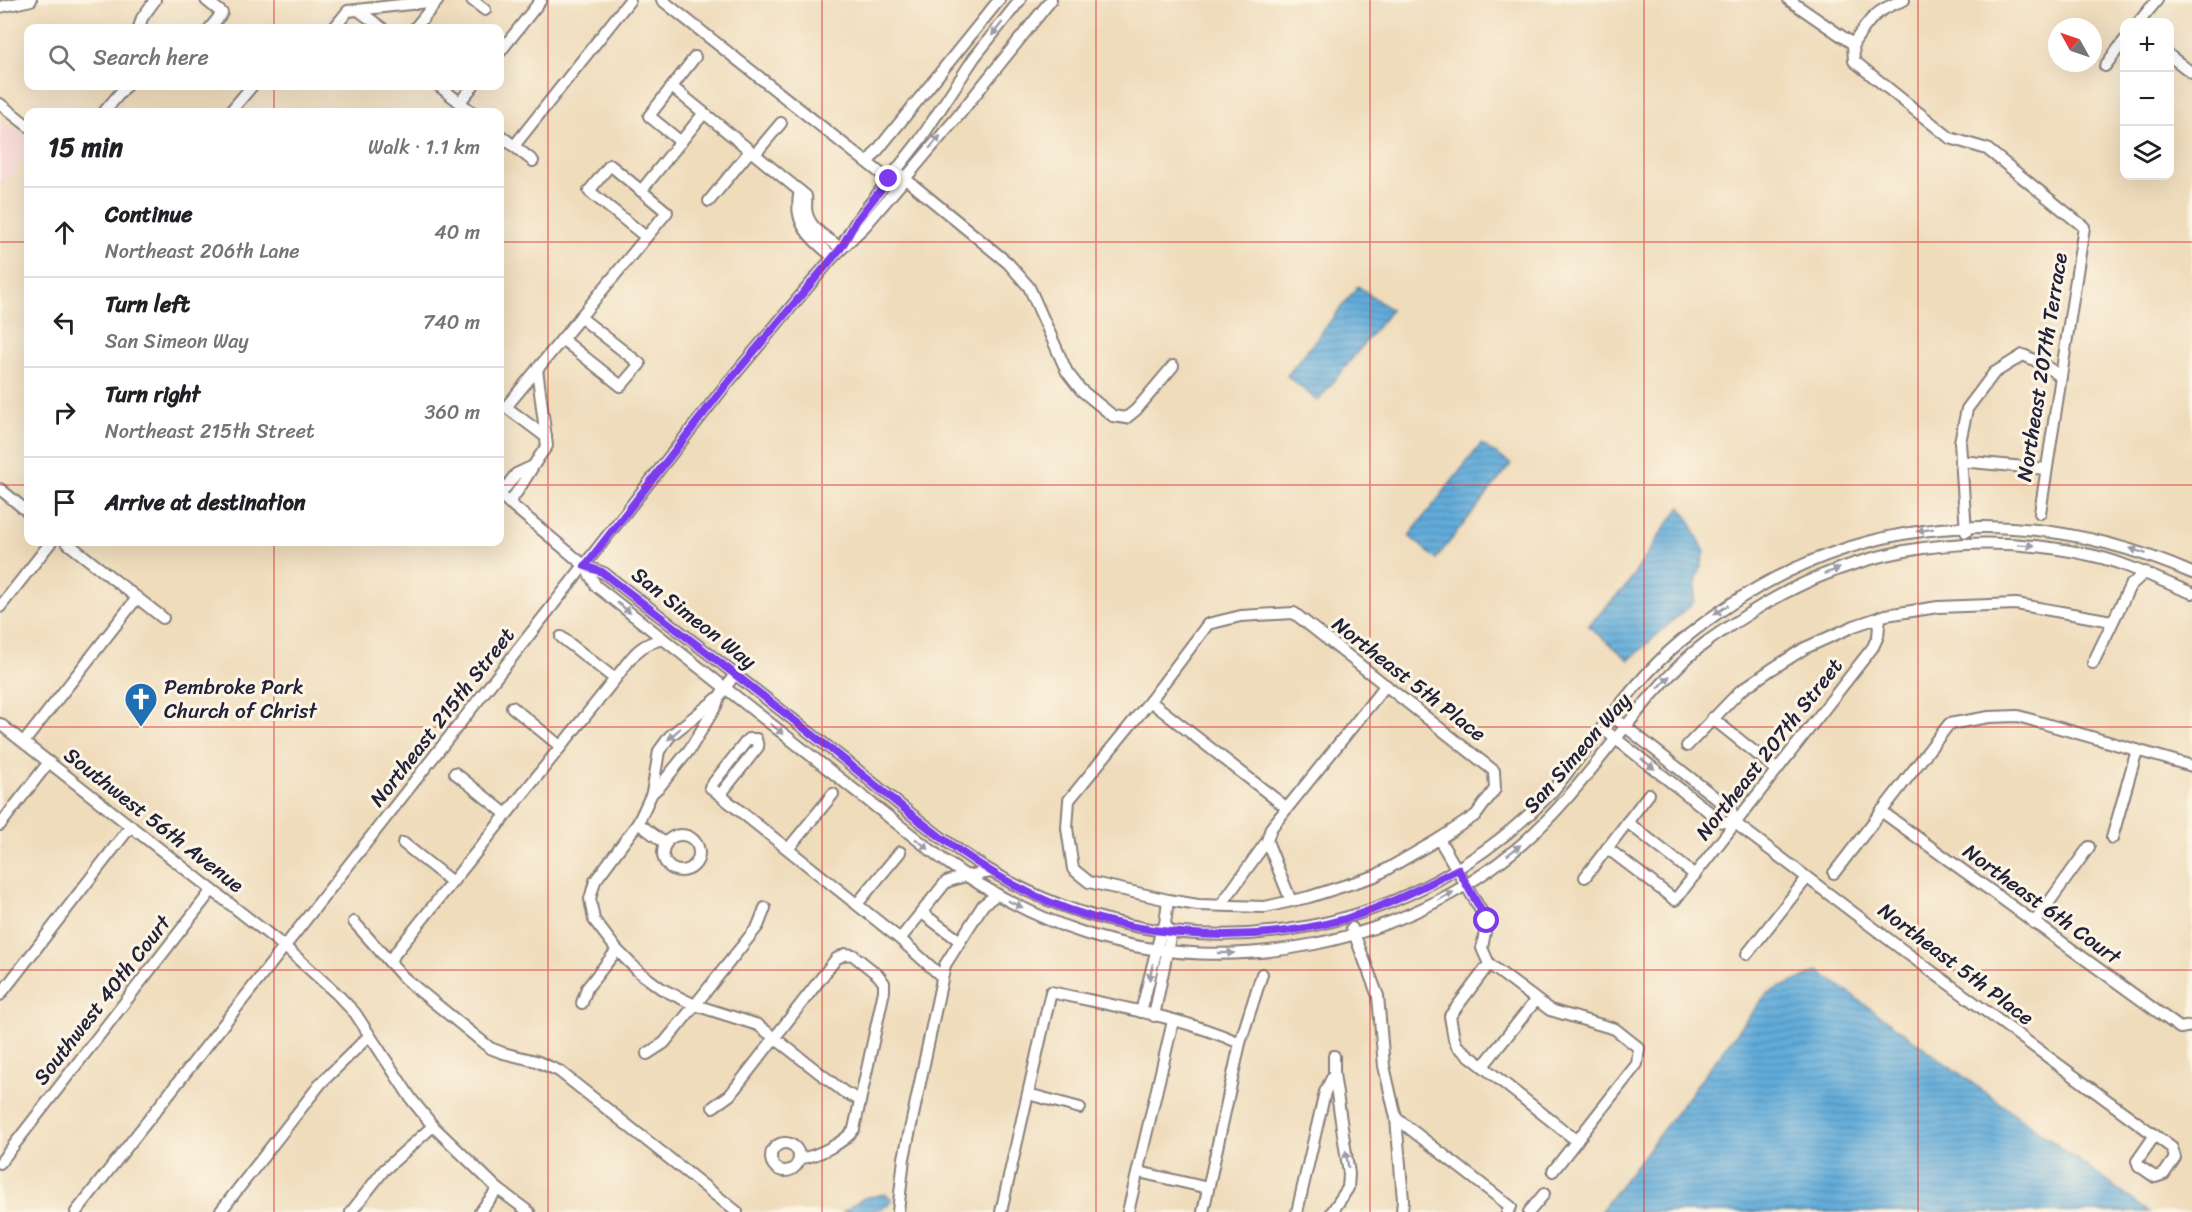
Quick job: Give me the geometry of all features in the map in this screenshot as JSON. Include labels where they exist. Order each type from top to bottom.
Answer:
[{"type":"street","points":[[0,7],[31,0]]},
{"type":"street","points":[[140,24],[155,0]]},
{"type":"street","points":[[206,0],[222,13],[213,24]]},
{"type":"street","points":[[472,0],[485,10]]},
{"type":"street","points":[[504,47],[541,0]]},
{"type":"street","points":[[514,146],[630,0]]},
{"type":"street","points":[[662,0],[868,162],[897,179],[1008,263],[1029,287],[1067,372],[1081,390],[1113,416],[1126,418],[1136,410],[1173,366]]},
{"type":"street","points":[[868,162],[999,0]]},
{"type":"street","name":"Northeast 215th Street","points":[[76,1212],[725,386],[833,257],[865,226],[974,58],[1020,0]]},
{"type":"street","name":"Northeast 215th Street","points":[[897,179],[958,116],[1051,0]]},
{"type":"street","points":[[1795,2],[1853,44],[1869,19],[1889,2],[1904,0]]},
{"type":"street","points":[[2142,18],[2157,0]]},
{"type":"street","points":[[337,24],[348,11],[438,1]]},
{"type":"street","points":[[418,24],[438,1]]},
{"type":"street","points":[[358,10],[377,24]]},
{"type":"street","name":"Northeast 207th Terrace","points":[[1853,44],[1854,61],[1950,138],[1988,149],[2084,227],[2040,513]]},
{"type":"street","points":[[2104,66],[2120,46]]},
{"type":"street","points":[[681,142],[648,116],[695,57]]},
{"type":"street","points":[[2174,60],[2192,73]]},
{"type":"street","points":[[672,87],[806,195],[806,211],[811,224],[841,248]]},
{"type":"street","points":[[107,108],[123,90]]},
{"type":"street","points":[[233,108],[249,90]]},
{"type":"street","points":[[444,90],[466,108]]},
{"type":"street","points":[[459,103],[470,90]]},
{"type":"street","points":[[0,104],[24,123]]},
{"type":"street","points":[[641,191],[704,113]]},
{"type":"street","points":[[709,201],[781,123]]},
{"type":"street","points":[[504,138],[533,161]]},
{"type":"street","points":[[546,437],[506,407],[667,212],[610,165],[589,192],[646,237]]},
{"type":"street","points":[[800,191],[797,210],[806,232],[833,257]]},
{"type":"street","points":[[562,339],[621,386],[640,364],[580,317]]},
{"type":"street","points":[[1967,543],[1960,461],[1960,442],[1966,409],[1994,374],[2023,355],[2060,375]]},
{"type":"street","points":[[509,502],[526,482],[531,467],[547,446],[537,369]]},
{"type":"street","points":[[1960,461],[2046,469]]},
{"type":"street","points":[[504,490],[516,474],[531,467]]},
{"type":"street","points":[[0,489],[24,509]]},
{"type":"street","points":[[504,498],[585,566]]},
{"type":"street","name":"San Simeon Way","points":[[585,566],[602,572],[952,845],[1016,886],[1102,920],[1209,935],[1258,934],[1301,929],[1348,918],[1398,900],[1458,869],[1496,842],[1549,795],[1644,676],[1676,645],[1715,613],[1753,589],[1804,563],[1869,541],[1929,529],[1965,525],[2046,530],[2093,539],[2153,557],[2192,573]]},
{"type":"street","name":"San Simeon Way","points":[[585,566],[596,586],[663,639],[722,692],[947,863],[984,888],[1050,921],[1089,934],[1162,949],[1208,953],[1271,951],[1317,944],[1354,934],[1425,907],[1467,885],[1519,846],[1554,815],[1659,687],[1684,661],[1710,640],[1778,595],[1815,577],[1875,556],[1917,548],[1967,543],[2039,546],[2088,554],[2145,572],[2192,593]]},
{"type":"street","points":[[0,607],[48,546]]},
{"type":"street","points":[[71,546],[163,618]]},
{"type":"street","points":[[2093,663],[2130,586],[2145,572]]},
{"type":"street","points":[[24,742],[137,598]]},
{"type":"street","points":[[1687,746],[1740,691],[1805,648],[1880,617],[1938,607],[2016,604],[2112,621]]},
{"type":"street","name":"Northeast 5th Place","points":[[1294,613],[1386,685],[1494,771],[1495,789],[1476,815],[1439,839],[1375,876],[1264,907],[1221,906],[1168,900],[1089,882],[1073,869],[1066,828],[1069,800],[1150,701],[1208,624],[1241,616],[1294,613]]},
{"type":"street","name":"Northeast 207th Street","points":[[1607,848],[1675,900],[1874,647],[1880,617]]},
{"type":"street","points":[[561,637],[615,679]]},
{"type":"street","points":[[389,961],[615,679],[645,645],[663,639]]},
{"type":"street","points":[[652,793],[690,748],[735,674]]},
{"type":"street","points":[[1221,906],[1267,841],[1271,828],[1386,685]]},
{"type":"street","points":[[722,692],[670,736],[659,751],[652,793],[638,823],[595,881],[591,899],[594,920],[617,950],[639,972],[662,989],[695,1005],[758,1024],[844,1092],[860,1100]]},
{"type":"street","points":[[1150,701],[1287,808]]},
{"type":"street","points":[[512,707],[560,746]]},
{"type":"street","name":"Northeast 5th Place","points":[[1612,716],[1731,810],[1735,823]]},
{"type":"street","points":[[1834,873],[1949,724],[1989,717],[2018,716],[2138,750],[2191,762]]},
{"type":"street","points":[[1712,718],[1777,770]]},
{"type":"street","name":"Southwest 56th Avenue","points":[[0,724],[285,946],[336,993],[355,1013],[412,1100],[433,1126],[498,1189],[529,1212]]},
{"type":"street","name":"Northeast 5th Place","points":[[1602,728],[1722,822],[1735,823],[2155,1135]]},
{"type":"street","points":[[720,795],[758,747],[756,739],[748,739],[710,787],[938,972]]},
{"type":"street","points":[[2112,838],[2138,750]]},
{"type":"street","points":[[0,825],[49,762]]},
{"type":"street","points":[[455,773],[506,814]]},
{"type":"street","points":[[788,849],[833,794]]},
{"type":"street","points":[[1585,877],[1649,794]]},
{"type":"street","name":"Northeast 6th Court","points":[[1881,811],[2180,1029],[2192,1026]]},
{"type":"street","points":[[1627,822],[1695,875]]},
{"type":"street","points":[[638,823],[666,844]]},
{"type":"street","points":[[0,995],[131,826]]},
{"type":"street","points":[[1439,839],[1487,921],[1482,948],[1489,964],[1550,1010],[1616,1029],[1639,1048],[1637,1064],[1553,1172]]},
{"type":"street","points":[[1267,841],[1292,901]]},
{"type":"street","points":[[403,843],[452,882]]},
{"type":"street","points":[[2034,923],[2089,847]]},
{"type":"street","points":[[857,904],[900,852]]},
{"type":"street","points":[[974,860],[981,874],[984,888],[983,905]]},
{"type":"street","points":[[946,882],[947,863]]},
{"type":"street","points":[[900,939],[946,882],[965,876],[993,872]]},
{"type":"street","points":[[1747,954],[1808,878]]},
{"type":"street","name":"Southwest 40th Court","points":[[0,1163],[212,890]]},
{"type":"street","points":[[898,1212],[904,1158],[927,1053],[938,972],[945,965],[958,939],[983,905],[996,895]]},
{"type":"street","points":[[1154,1016],[1168,900]]},
{"type":"street","points":[[647,1054],[664,1043],[695,1005],[758,926],[765,908]]},
{"type":"street","points":[[922,913],[958,939]]},
{"type":"street","points":[[1348,918],[1378,996],[1384,1066],[1396,1118],[1402,1212]]},
{"type":"street","points":[[354,922],[404,978],[490,1048],[536,1061],[559,1071],[737,1212]]},
{"type":"street","points":[[1142,1012],[1162,949]]},
{"type":"street","points":[[582,1003],[587,988],[617,950]]},
{"type":"street","points":[[713,1107],[730,1095],[836,959],[845,954],[853,955],[878,975],[884,983],[854,1129],[850,1135],[807,1158],[800,1158]]},
{"type":"street","points":[[1489,964],[1450,1016],[1457,1046],[1577,1141]]},
{"type":"street","points":[[1203,1212],[1240,1043],[1262,974]]},
{"type":"street","points":[[1001,1212],[1051,992],[1142,1012],[1213,1031],[1240,1043]]},
{"type":"street","points":[[1483,1066],[1536,1000]]},
{"type":"street","points":[[1128,1212],[1173,1021]]},
{"type":"street","points":[[220,1212],[321,1083],[369,1036]]},
{"type":"street","points":[[1332,1212],[1348,1188],[1349,1174],[1334,1074],[1334,1056]]},
{"type":"street","points":[[1298,1212],[1325,1092],[1334,1074]]},
{"type":"street","points":[[1028,1094],[1080,1108]]},
{"type":"street","points":[[1396,1118],[1512,1210]]},
{"type":"street","points":[[351,1212],[384,1170],[433,1126]]},
{"type":"street","points":[[1139,1172],[1208,1188]]},
{"type":"street","points":[[480,1212],[498,1189]]},
{"type":"street","points":[[1529,1212],[1544,1194]]},
{"type":"shaded area","points":[[0,119],[24,138],[24,158],[0,189]]},
{"type":"water","points":[[1358,286],[1391,310],[1318,401],[1287,376]]},
{"type":"water","points":[[1481,444],[1511,464],[1436,559],[1409,536]]},
{"type":"water","points":[[1681,507],[1705,552],[1696,583],[1694,602],[1629,660],[1588,626],[1627,585]]},
{"type":"water","points":[[1819,971],[2149,1212],[1600,1212],[1767,993]]},
{"type":"water","points":[[885,1194],[892,1199],[886,1207],[843,1212],[864,1198]]},
{"type":"place","name":"Pembroke Park Church of Christ","points":[[141,728]]},
{"type":"route","points":[[889,179],[857,220],[841,248],[725,386],[585,566],[602,572],[781,709],[952,845],[1016,886],[1047,900],[1102,920],[1161,932],[1209,935],[1258,934],[1301,929],[1348,918],[1398,900],[1458,869],[1487,921]]}]
